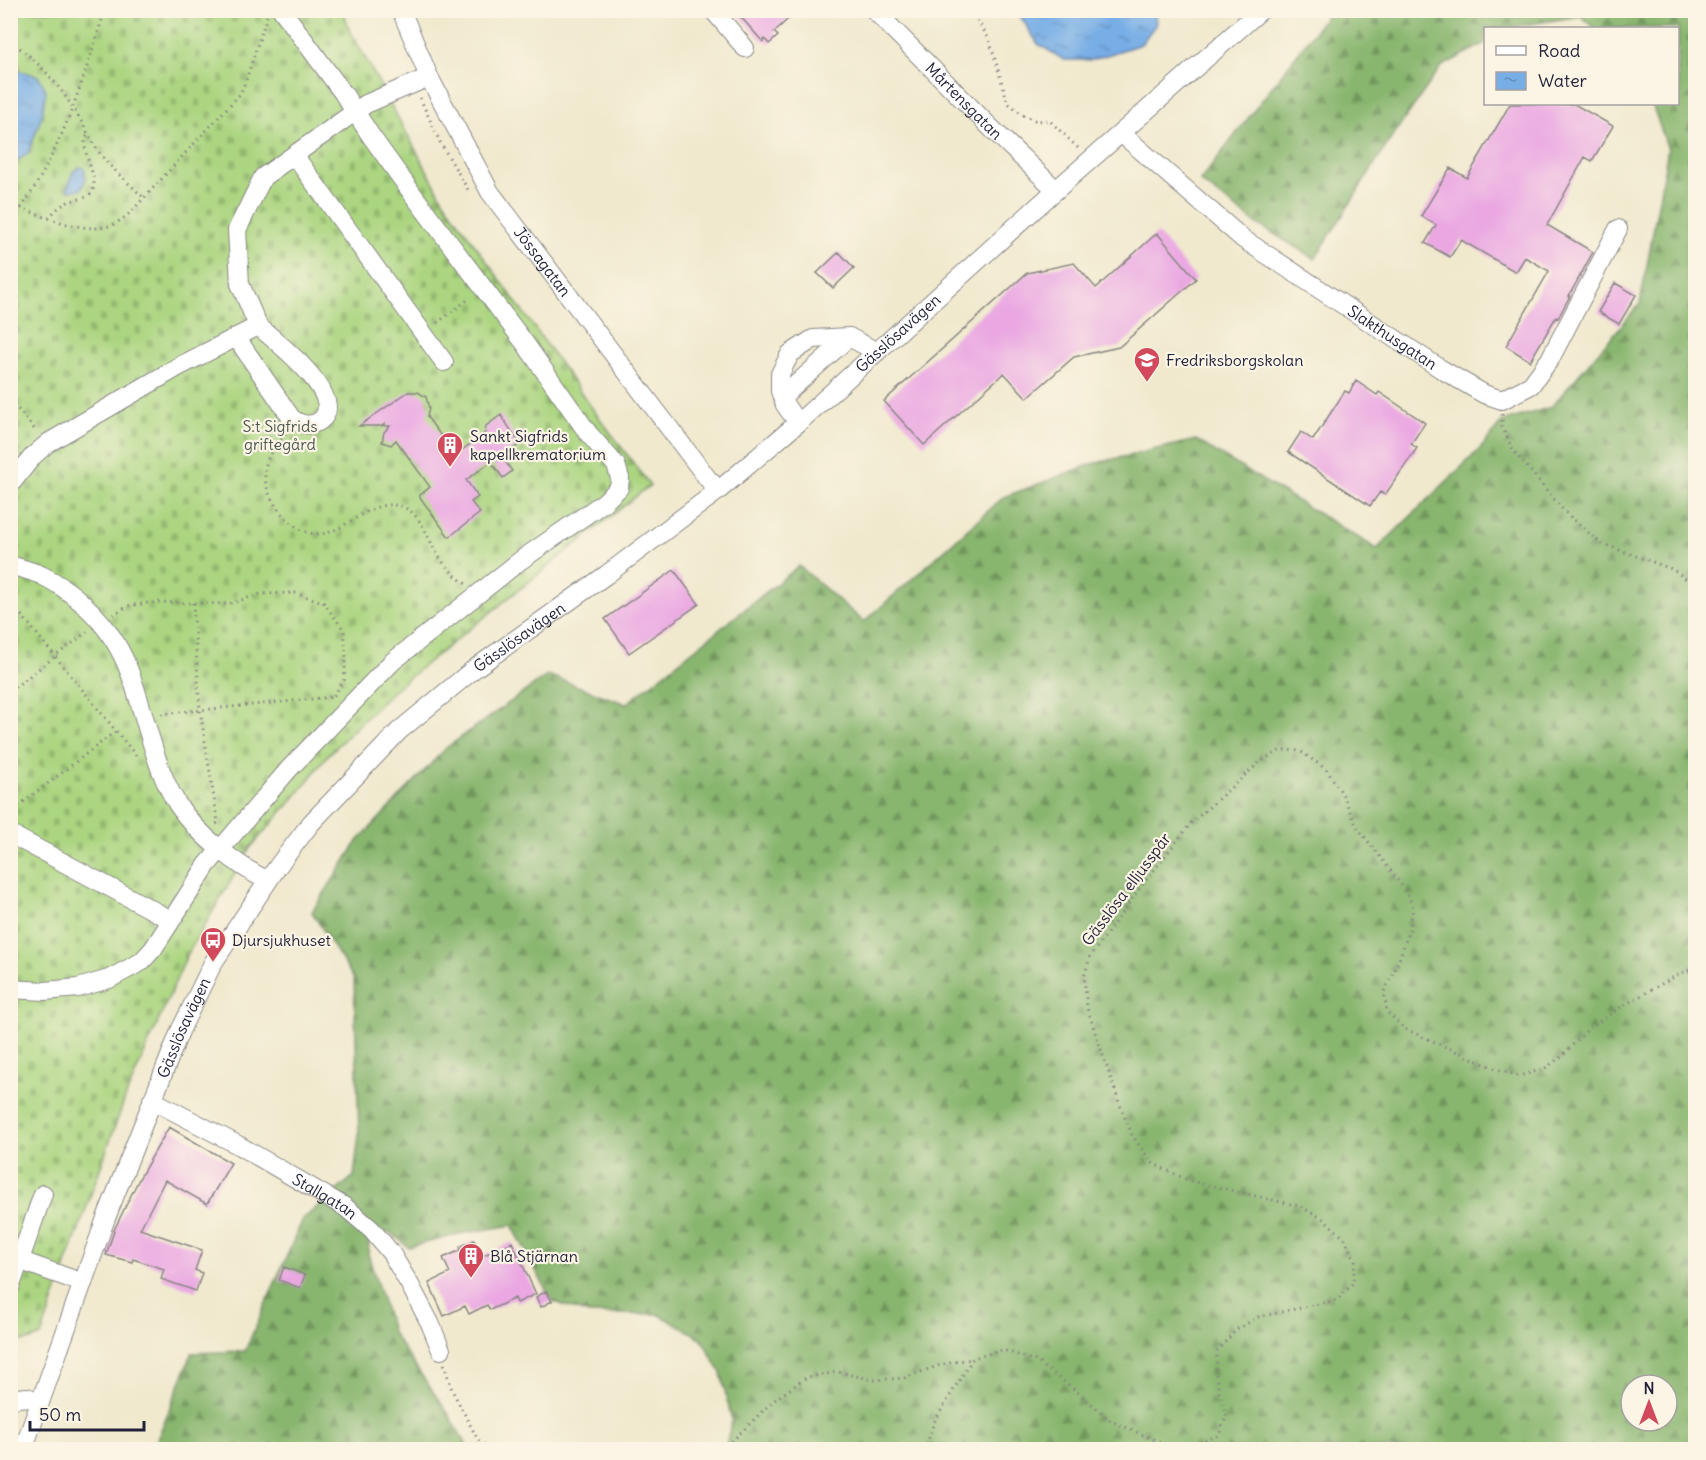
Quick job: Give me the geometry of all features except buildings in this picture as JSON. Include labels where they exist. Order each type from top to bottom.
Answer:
[{"type":"street","points":[[10,989],[45,991],[78,988],[109,979],[141,962],[153,948],[207,865],[289,769],[392,662],[477,594],[603,503],[619,488],[620,478],[616,465],[588,433],[408,188],[343,93],[282,10]]},
{"type":"street","name":"Jössagatan","points":[[401,10],[429,76],[490,192],[653,408],[719,490]]},
{"type":"street","points":[[713,10],[745,48]]},
{"type":"street","name":"Mårtensgatan","points":[[874,10],[1056,190]]},
{"type":"street","name":"Gässlösavägen","points":[[23,1449],[152,1100],[200,988],[213,963],[268,881],[311,824],[399,731],[474,669],[616,569],[719,490],[798,423],[1056,190],[1261,10]]},
{"type":"street","points":[[236,337],[292,418],[298,423],[313,425],[324,418],[328,409],[327,399],[295,358],[258,326],[240,284],[237,230],[263,177],[366,104],[429,76]]},
{"type":"street","name":"Slakthusgatan","points":[[1122,134],[1244,239],[1441,369],[1484,394],[1502,400]]},
{"type":"street","points":[[294,155],[444,362]]},
{"type":"street","points":[[1502,400],[1531,385],[1550,359],[1618,229]]},
{"type":"street","points":[[10,485],[27,463],[48,443],[178,367],[258,326]]},
{"type":"street","points":[[782,397],[849,337]]},
{"type":"street","points":[[798,423],[785,405],[780,392],[780,374],[790,354],[813,339],[849,337],[877,352]]},
{"type":"street","points":[[10,565],[42,575],[62,588],[100,622],[115,642],[129,672],[160,769],[177,803],[192,825],[245,869],[268,881]]},
{"type":"street","points":[[10,834],[171,920]]},
{"type":"street","name":"Stallgatan","points":[[152,1100],[238,1145],[345,1207],[371,1229],[391,1253],[410,1285],[441,1350]]},
{"type":"street","points":[[10,1288],[15,1258],[43,1194]]},
{"type":"street","points":[[15,1258],[83,1282]]},
{"type":"street","points":[[10,1399],[27,1397],[40,1402]]},
{"type":"path","points":[[10,214],[21,208],[44,171],[72,106],[105,10]]},
{"type":"path","points":[[21,208],[85,227],[100,228],[121,220],[145,198],[240,94],[269,10]]},
{"type":"path","points":[[971,10],[988,39],[1008,103],[1023,115],[1037,121],[1049,120],[1081,152]]},
{"type":"path","points":[[10,41],[39,66],[58,87],[87,130],[97,150],[145,198]]},
{"type":"path","points":[[49,218],[63,205],[87,197],[92,191],[94,178],[84,148],[86,137],[89,135]]},
{"type":"path","points":[[423,334],[483,288]]},
{"type":"path","points":[[10,400],[48,443]]},
{"type":"path","points":[[1502,400],[1503,427],[1513,450],[1564,511],[1600,543],[1672,568],[1695,586]]},
{"type":"path","points":[[298,423],[273,449],[264,470],[266,487],[272,500],[289,521],[302,530],[323,533],[337,531],[369,510],[380,506],[403,507],[412,513],[439,557],[450,570],[477,594]]},
{"type":"path","points":[[10,691],[100,622],[128,606],[154,602],[228,604],[261,594],[295,593],[323,603],[344,630],[346,657],[344,680],[333,697],[144,716]]},
{"type":"path","points":[[10,601],[144,764],[160,769]]},
{"type":"path","points":[[193,603],[200,710],[218,823],[202,833]]},
{"type":"path","points":[[10,808],[12,811],[116,731]]},
{"type":"path","name":"Gässlösa elljusspår","points":[[723,1449],[772,1401],[807,1377],[838,1372],[874,1380],[904,1378],[944,1364],[1003,1350],[1036,1361],[1074,1389],[1111,1421],[1166,1445],[1194,1445],[1219,1435],[1227,1414],[1219,1392],[1216,1374],[1217,1351],[1236,1330],[1258,1317],[1337,1300],[1353,1283],[1355,1261],[1345,1239],[1325,1220],[1299,1206],[1190,1181],[1152,1163],[1132,1135],[1087,1008],[1084,977],[1090,957],[1136,893],[1191,824],[1261,761],[1281,750],[1300,751],[1326,769],[1342,793],[1357,827],[1407,892],[1413,908],[1410,928],[1397,965],[1384,992],[1387,1012],[1405,1029],[1494,1068],[1519,1076],[1544,1070],[1561,1057],[1589,1028],[1681,973],[1695,969]]},
{"type":"path","points":[[441,1350],[452,1390],[478,1440],[491,1449]]},
{"type":"path","points":[[925,1449],[933,1422],[973,1358]]},
{"type":"green space","name":"S:t Sigfrids griftegård","points":[[10,11],[344,11],[347,25],[445,203],[650,485],[396,688],[327,756],[296,796],[250,848],[187,955],[125,1098],[41,1336],[22,1341],[10,1339]]},
{"type":"green space","points":[[1330,11],[1695,11],[1695,1449],[725,1449],[732,1421],[721,1373],[701,1338],[658,1314],[589,1314],[552,1301],[512,1225],[465,1233],[409,1247],[389,1232],[369,1241],[368,1254],[393,1334],[449,1415],[469,1449],[153,1450],[192,1353],[245,1351],[303,1219],[354,1176],[359,1135],[354,979],[312,912],[358,841],[446,748],[548,675],[626,704],[799,566],[864,622],[1004,497],[1092,464],[1196,440],[1377,549],[1481,448],[1502,422],[1551,407],[1640,304],[1668,149],[1652,105],[1679,105],[1679,27],[1594,27],[1581,16],[1514,27],[1484,27],[1484,44],[1441,67],[1388,143],[1315,259],[1254,222],[1200,181]]},
{"type":"water","points":[[1019,11],[1155,11],[1156,24],[1141,44],[1091,60],[1064,60],[1038,44]]},
{"type":"water","points":[[20,71],[38,76],[46,90],[42,115],[28,154],[11,164],[11,77]]},
{"type":"water","points":[[79,167],[84,168],[85,182],[81,189],[70,191],[67,188],[72,173]]},
{"type":"place","name":"Fredriksborgskolan","points":[[1147,383]]},
{"type":"place","name":"Sankt Sigfrids kapellkrematorium","points":[[450,468]]},
{"type":"place","name":"Djursjukhuset","points":[[213,963]]},
{"type":"place","name":"Blå Stjärnan","points":[[471,1279]]}]
